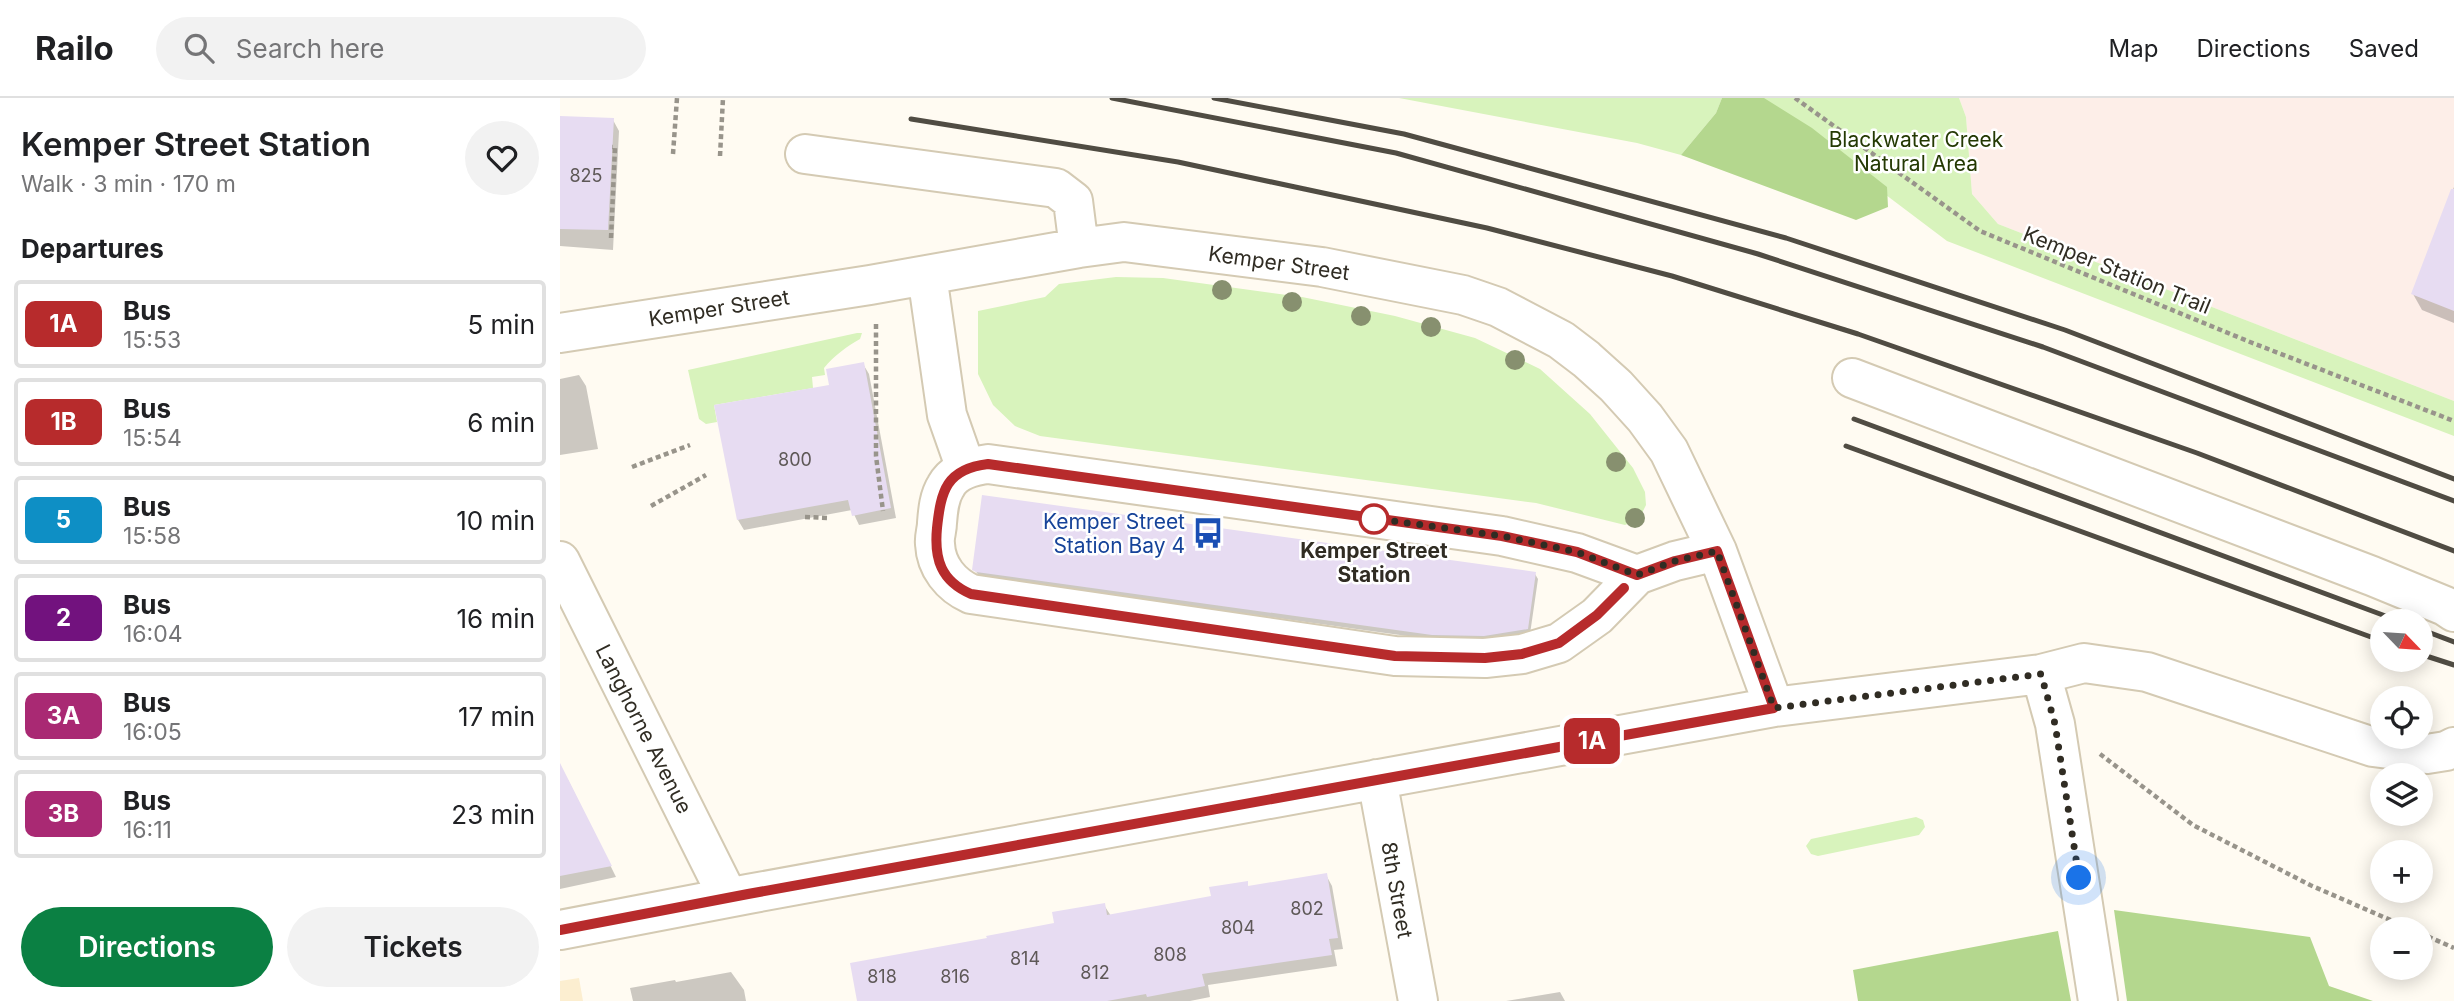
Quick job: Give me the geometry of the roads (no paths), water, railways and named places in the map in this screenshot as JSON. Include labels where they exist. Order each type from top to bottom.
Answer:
[{"type":"street","points":[[806,154],[1056,188],[1073,201],[1079,248]]},
{"type":"street","name":"Kemper Street","points":[[560,333],[1124,242],[1322,267],[1464,295],[1498,306],[1561,340],[1616,386],[1645,418],[1669,451],[1717,551],[1774,708]]},
{"type":"street","points":[[927,275],[947,415],[966,469]]},
{"type":"street","points":[[1852,377],[2372,576],[2454,612]]},
{"type":"street","points":[[1637,575],[1577,552],[1502,536],[988,464],[966,469],[946,484],[940,500],[935,544],[938,561],[946,576],[958,588],[971,594],[1395,656],[1485,658],[1522,654],[1559,643],[1597,615],[1637,575],[1675,561],[1717,551]]},
{"type":"street","name":"Langhorne Avenue","points":[[560,561],[728,897]]},
{"type":"street","points":[[560,930],[728,897],[1774,708],[2041,674],[2084,663],[2147,672],[2373,747],[2427,754],[2454,747]]},
{"type":"street","points":[[2041,674],[2055,724],[2098,1001]]},
{"type":"street","name":"8th Street","points":[[1377,779],[1418,1001]]},
{"type":"railway","points":[[1112,98],[1396,153],[1758,254],[2043,347],[2454,501]]},
{"type":"railway","points":[[1214,98],[1404,134],[1786,238],[2065,330],[2454,479]]},
{"type":"railway","points":[[911,119],[1178,162],[1487,228],[1672,276],[1858,334],[2197,453],[2454,551]]},
{"type":"railway","points":[[1854,419],[2370,610]]},
{"type":"railway","points":[[1846,446],[2370,637]]},
{"type":"railway","points":[[2433,634],[2454,642]]},
{"type":"railway","points":[[2433,658],[2454,665]]},
{"type":"place","name":"Kemper Street Station","points":[[1374,519]]},
{"type":"place","name":"Kemper Street Station Bay 4","points":[[1208,533]]},
{"type":"park label","name":"Blackwater Creek Natural Area","points":[[1916,151]]}]
